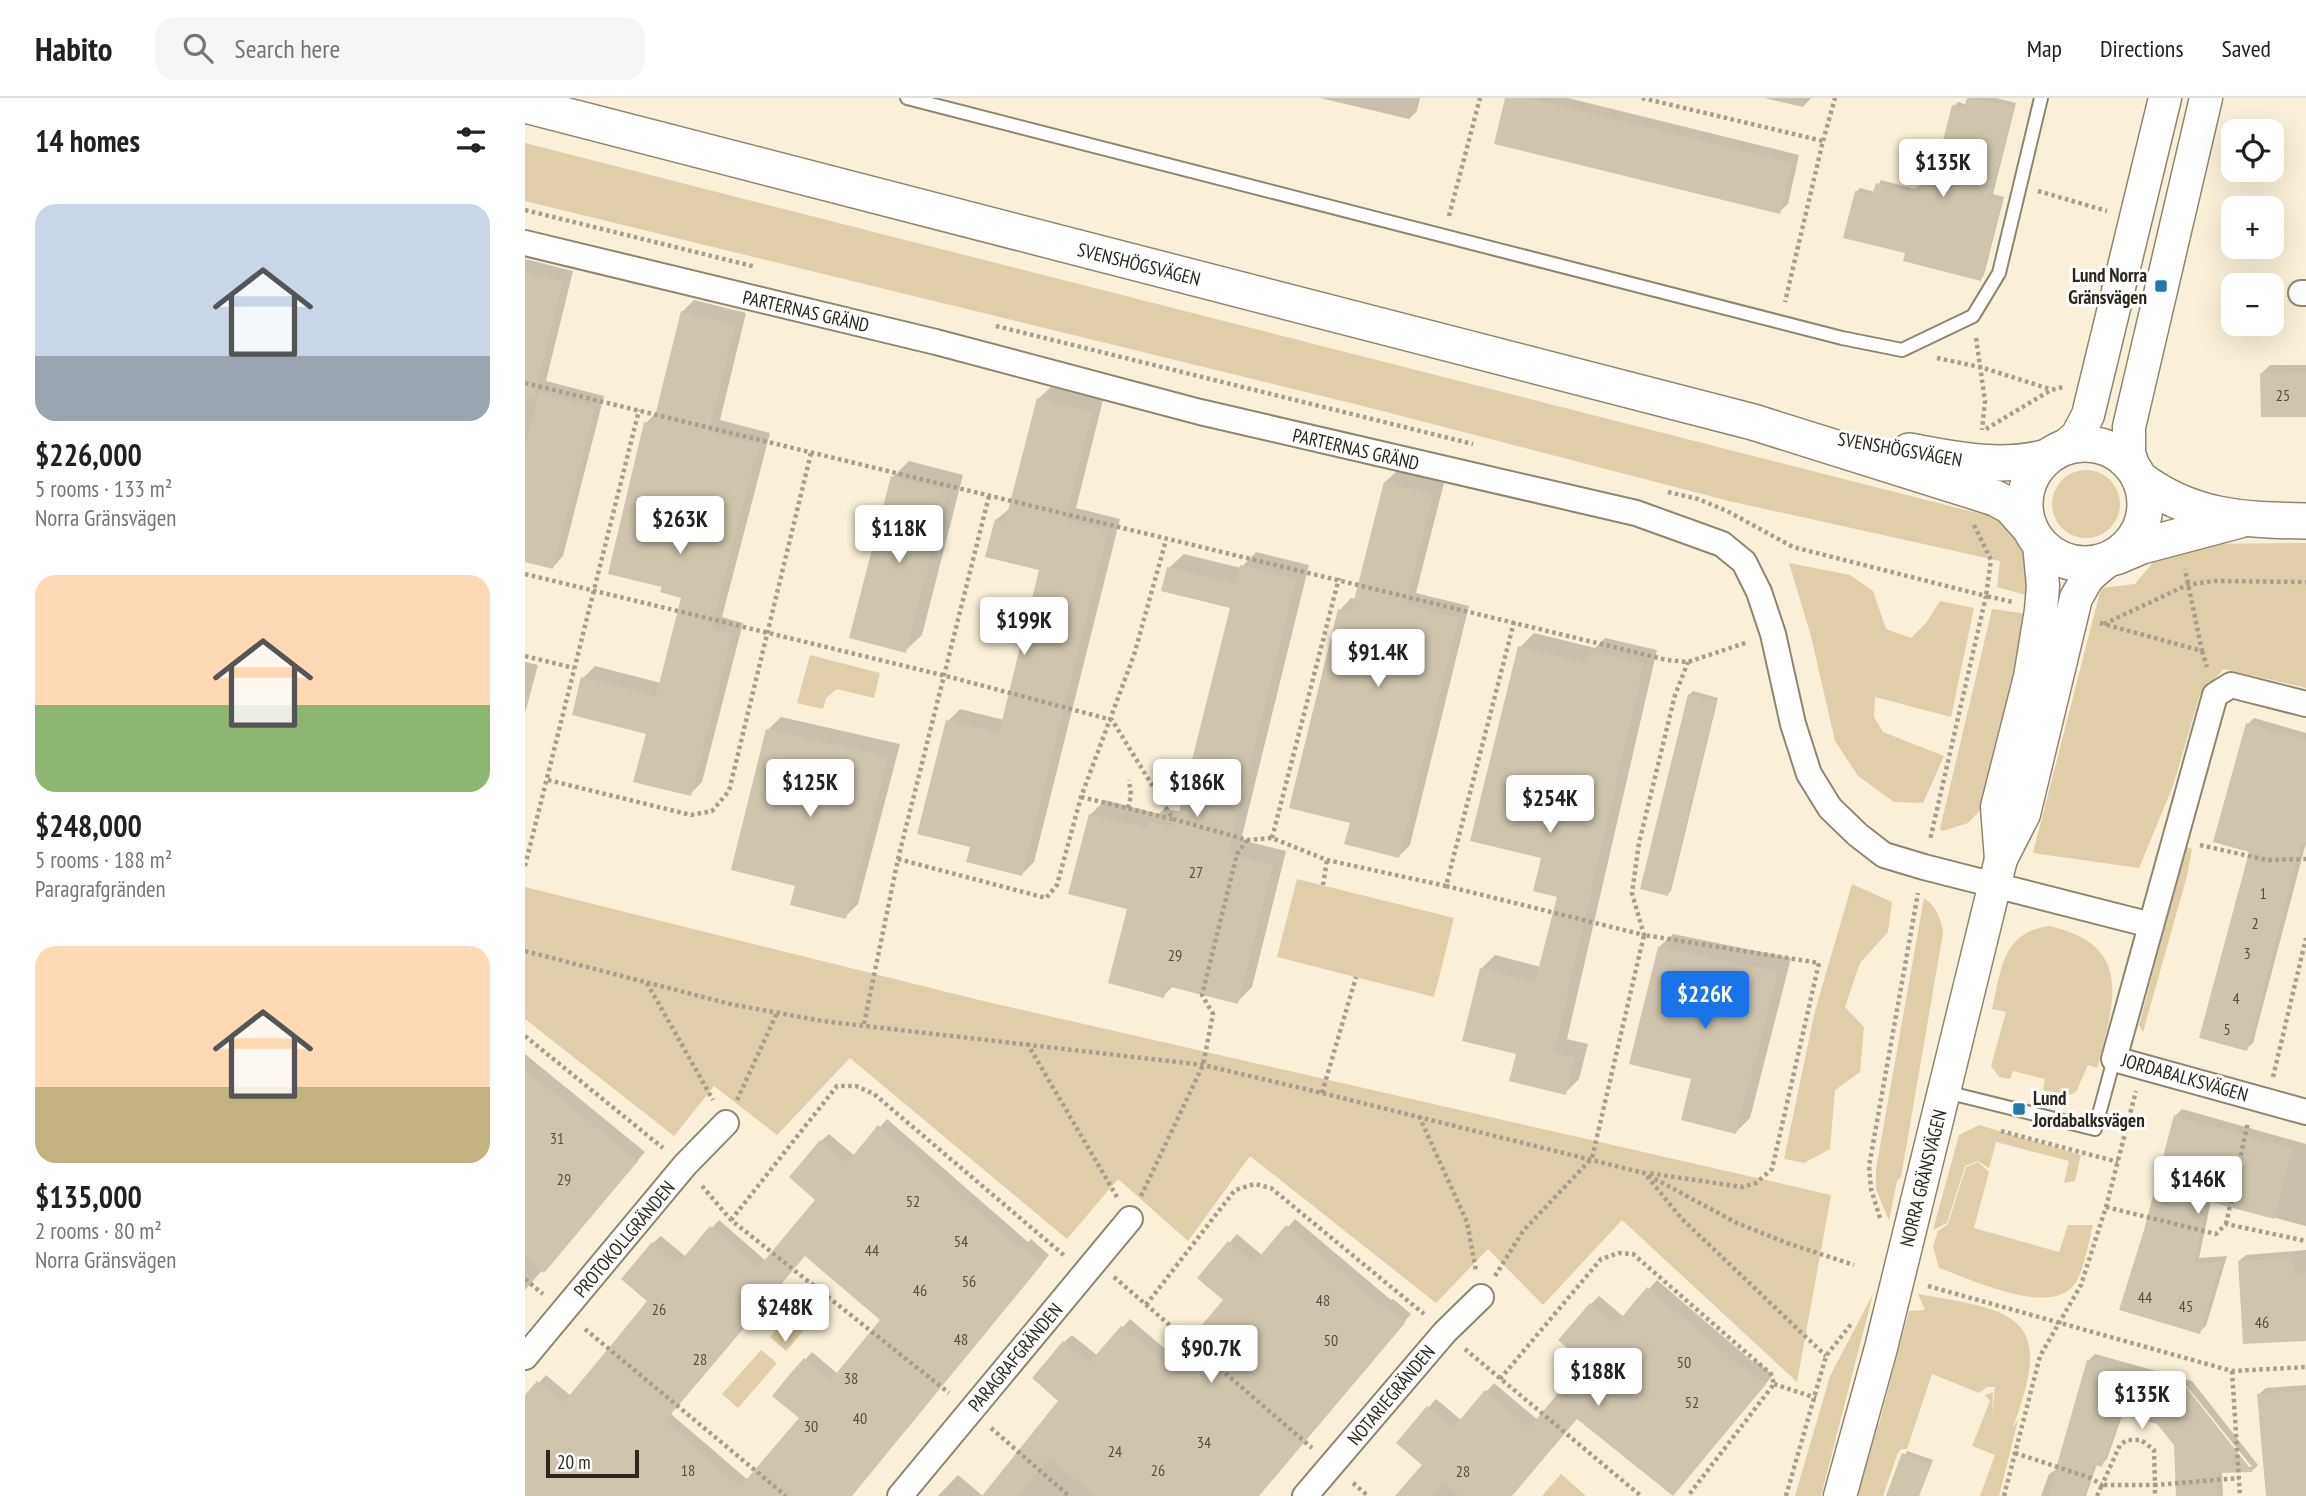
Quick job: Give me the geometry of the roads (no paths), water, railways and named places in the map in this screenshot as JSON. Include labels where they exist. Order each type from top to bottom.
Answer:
[{"type":"main road","name":"SVENSHÖGSVÄGEN","points":[[525,105],[1753,422],[1995,498],[2010,506],[2055,557],[2072,563],[2093,564],[2142,546],[2241,520]]},
{"type":"main road","name":"SVENSHÖGSVÄGEN","points":[[1753,422],[1978,463],[2011,464],[2084,444],[2105,447],[2117,453],[2162,496],[2185,506],[2241,520],[2306,521]]},
{"type":"main road","points":[[2034,535],[2025,509],[2027,488],[2037,467],[2055,452]]},
{"type":"main road","points":[[2109,559],[2135,538],[2143,521],[2145,500],[2138,475]]},
{"type":"street","points":[[2055,452],[2077,436],[2088,415],[2165,98]]},
{"type":"street","points":[[2138,475],[2128,441],[2131,413],[2206,98]]},
{"type":"street","name":"PARTERNAS GRÄND","points":[[525,243],[936,342],[1200,412],[1636,513],[1722,544],[1744,562],[1759,592],[1773,634],[1793,724],[1809,774],[1830,808],[1884,855],[1924,867],[1998,872]]},
{"type":"street","name":"NORRA GRÄNSVÄGEN","points":[[1998,872],[1997,807],[2030,677],[2043,586],[2034,535]]},
{"type":"street","name":"NORRA GRÄNSVÄGEN","points":[[1840,1496],[1881,1348],[1998,872],[2024,814],[2076,598],[2088,577],[2109,559]]},
{"type":"street","name":"JORDABALKSVÄGEN","points":[[2306,704],[2231,685],[2215,695],[2114,1059],[2306,1112]]},
{"type":"street","points":[[1998,872],[2151,925]]},
{"type":"street","name":"PROTOKOLLGRÄNDEN","points":[[525,1357],[685,1166],[726,1123]]},
{"type":"street","name":"PARAGRAFGRÄNDEN","points":[[899,1496],[1130,1219]]},
{"type":"street","name":"NOTARIEGRÄNDEN","points":[[1305,1496],[1445,1332],[1481,1297]]},
{"type":"lane","points":[[907,98],[1902,350],[1973,316],[1999,273],[2022,187],[2041,98]]},
{"type":"lane","points":[[1944,1092],[2095,1129],[2114,1059]]},
{"type":"place","name":"Lund Norra Gränsvägen","points":[[2161,286]]},
{"type":"place","name":"Lund Jordabalksvägen","points":[[2019,1109]]}]
